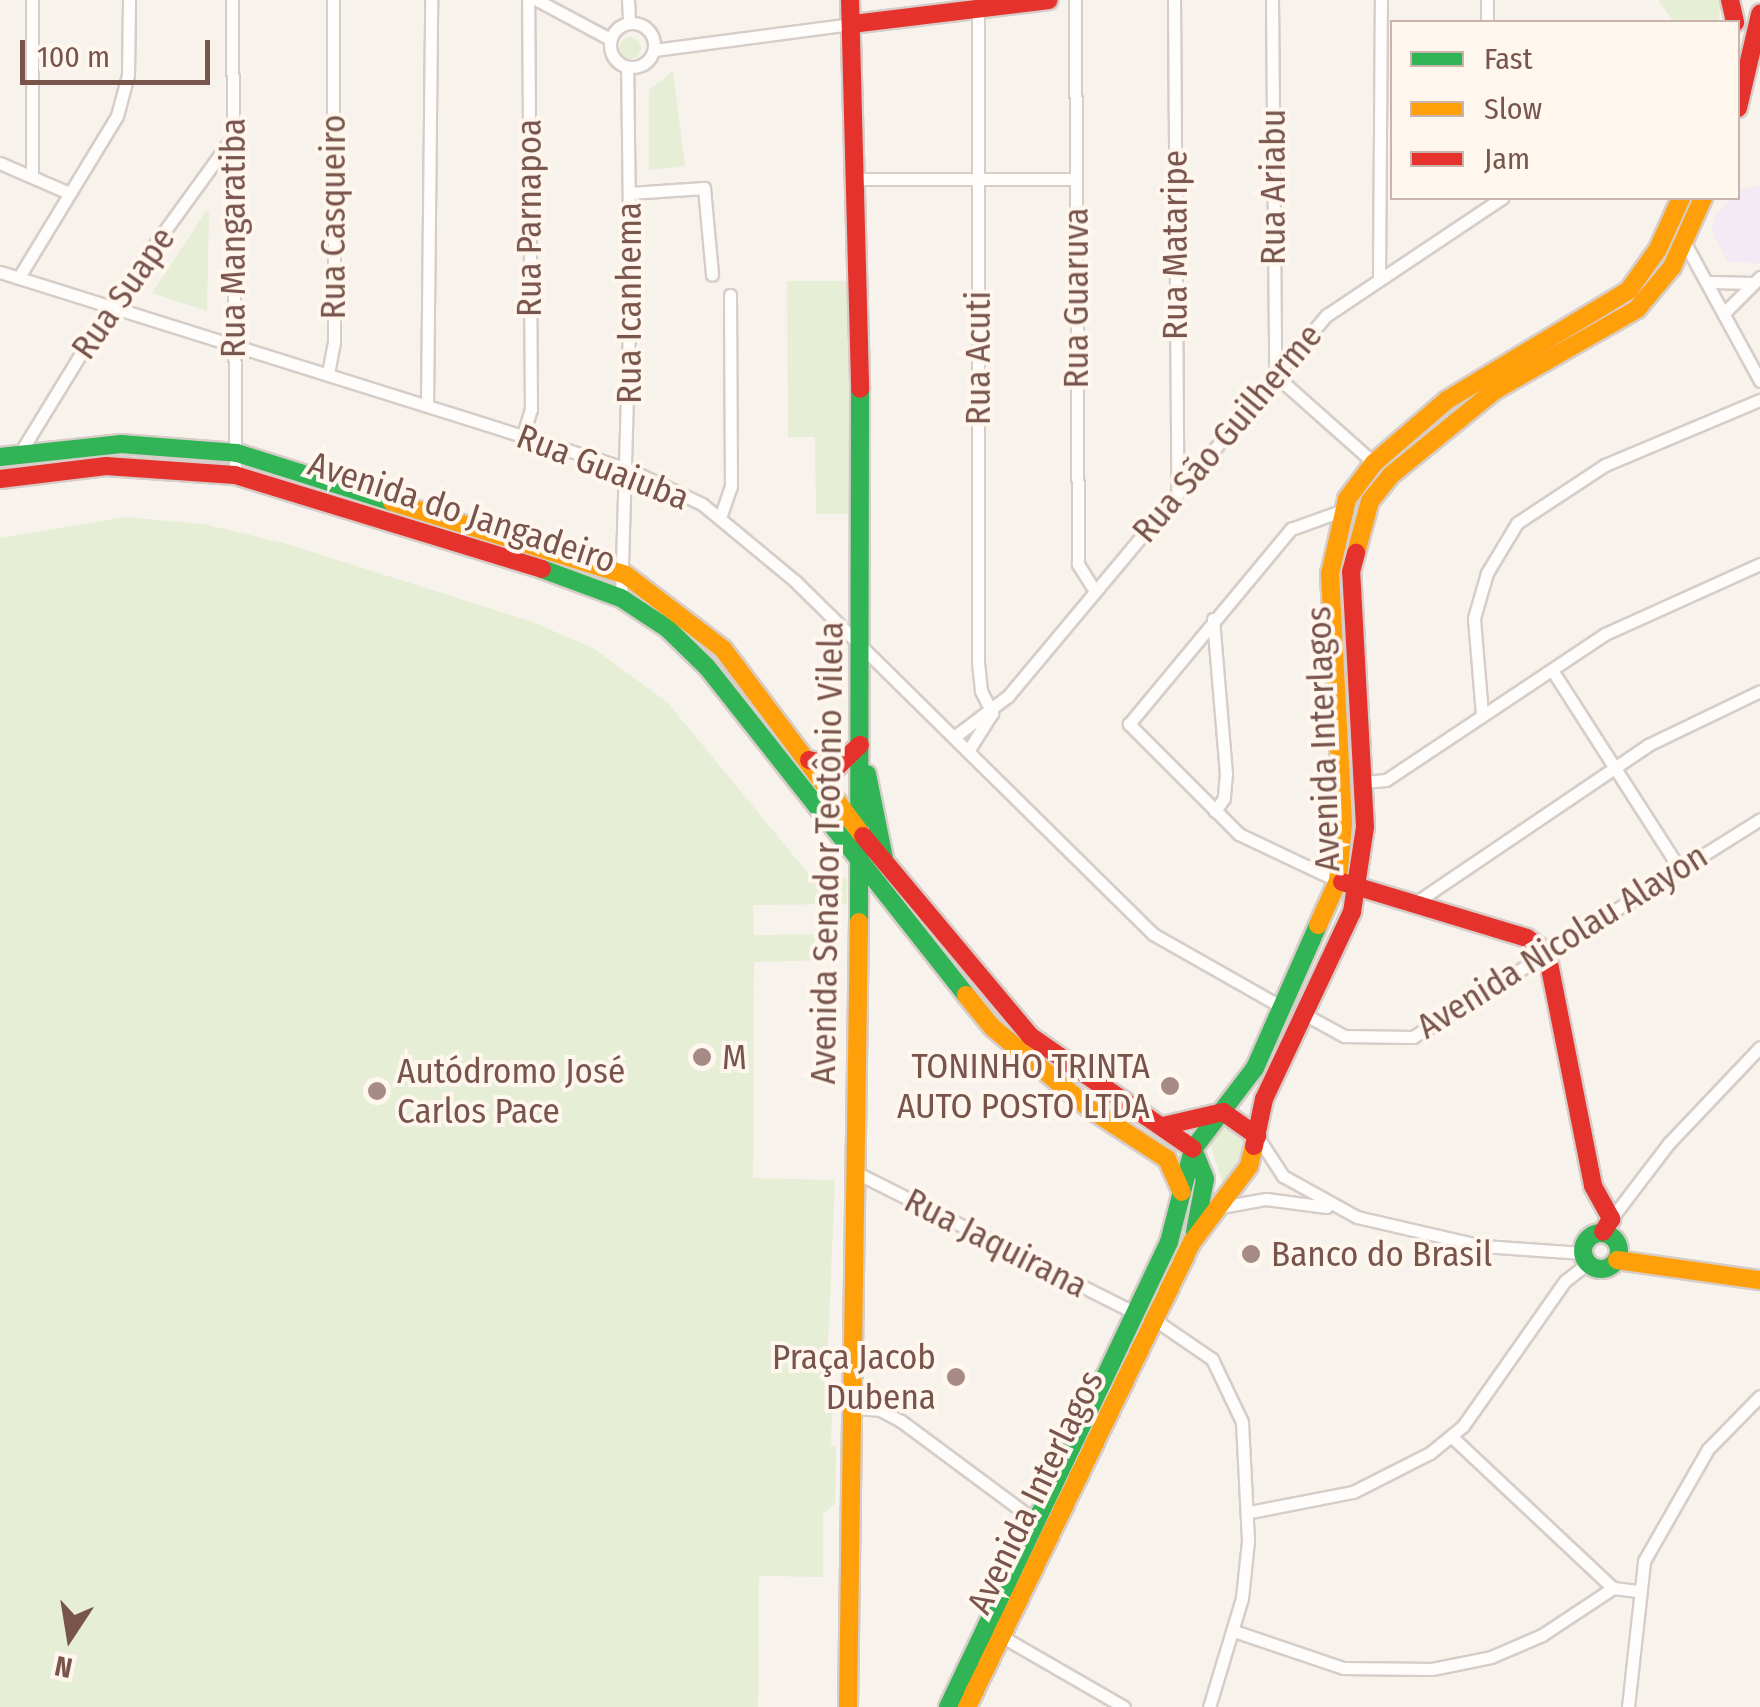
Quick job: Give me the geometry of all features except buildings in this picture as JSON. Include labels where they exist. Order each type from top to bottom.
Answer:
[{"type":"main road","name":"Avenida Senador Teotônio Vilela","points":[[848,1707],[862,652],[860,179],[850,0]]},
{"type":"main road","points":[[852,24],[978,4],[1049,0]]},
{"type":"main road","points":[[1740,99],[1760,14]]},
{"type":"main road","name":"Avenida Interlagos","points":[[948,1707],[1170,1238],[1193,1148],[1245,1086],[1338,882],[1343,823],[1330,574],[1341,511],[1374,462],[1483,374],[1629,290],[1670,228],[1680,200]]},
{"type":"main road","name":"Avenida Interlagos","points":[[967,1707],[1192,1242],[1249,1166],[1264,1098],[1360,886],[1364,782],[1351,572],[1370,501],[1391,475],[1494,391],[1637,309],[1686,240],[1702,200]]},
{"type":"main road","name":"Avenida do Jangadeiro","points":[[0,457],[121,444],[237,453],[626,574],[724,649],[810,760],[858,830],[1030,1036],[1102,1091],[1193,1148]]},
{"type":"main road","name":"Avenida do Jangadeiro","points":[[0,479],[106,466],[234,475],[523,562],[621,598],[668,629],[707,667],[992,1027],[1090,1109],[1167,1159],[1182,1192]]},
{"type":"main road","points":[[810,760],[836,768],[860,745]]},
{"type":"main road","points":[[860,745],[884,858]]},
{"type":"main road","points":[[1338,882],[1527,938],[1547,953],[1593,1186],[1618,1244],[1617,1260]]},
{"type":"main road","points":[[1090,1109],[1102,1091]]},
{"type":"main road","points":[[1163,1126],[1223,1112],[1257,1136]]},
{"type":"main road","points":[[1192,1242],[1205,1179],[1193,1148]]},
{"type":"main road","points":[[1607,1226],[1588,1238],[1585,1258],[1604,1269],[1617,1260],[1760,1280]]},
{"type":"street","points":[[32,0],[32,175]]},
{"type":"street","points":[[18,277],[123,99],[129,0]]},
{"type":"street","name":"Rua Mangaratiba","points":[[232,0],[237,453],[234,475]]},
{"type":"street","name":"Rua Casqueiro","points":[[328,374],[333,0]]},
{"type":"street","points":[[427,405],[431,0]]},
{"type":"street","name":"Rua Parnapoa","points":[[523,435],[530,409],[528,0]]},
{"type":"street","points":[[537,0],[598,31],[613,34],[629,22]]},
{"type":"street","points":[[628,0],[629,22]]},
{"type":"street","name":"Rua Guaruva","points":[[1075,0],[1078,564],[1096,591]]},
{"type":"street","name":"Rua Mataripe","points":[[1174,0],[1177,490]]},
{"type":"street","name":"Rua Ariabu","points":[[1272,0],[1275,375]]},
{"type":"street","points":[[1378,276],[1381,0]]},
{"type":"street","name":"Rua Acuti","points":[[978,4],[978,662],[980,691],[992,714]]},
{"type":"street","points":[[629,22],[670,45]]},
{"type":"street","points":[[613,34],[612,56],[627,67],[641,66],[654,50],[670,45],[852,24]]},
{"type":"street","points":[[652,36],[654,50]]},
{"type":"street","name":"Rua Icanhema","points":[[621,598],[626,574],[628,469],[627,67]]},
{"type":"street","name":"Rua Suape","points":[[20,453],[110,306],[232,137]]},
{"type":"street","points":[[0,164],[69,192]]},
{"type":"street","points":[[860,179],[1076,179]]},
{"type":"street","points":[[630,193],[704,188],[712,275]]},
{"type":"street","name":"Rua São Guilherme","points":[[968,751],[992,714],[1326,316],[1378,276],[1495,200]]},
{"type":"street","points":[[1670,228],[1686,240],[1712,282],[1760,381]]},
{"type":"street","name":"Rua Guaiuba","points":[[0,272],[234,342],[628,469],[721,515],[954,736],[1153,934],[1283,1008]]},
{"type":"street","points":[[1712,282],[1756,280]]},
{"type":"street","points":[[1727,310],[1756,280]]},
{"type":"street","points":[[721,515],[731,486],[730,296]]},
{"type":"street","points":[[1275,375],[1374,462]]},
{"type":"street","points":[[1482,714],[1474,618],[1486,573],[1517,522],[1605,465],[1760,400]]},
{"type":"street","points":[[1338,882],[1263,850],[1215,811],[1130,724],[1212,619],[1291,529],[1341,511]]},
{"type":"street","points":[[1364,782],[1386,780],[1622,625],[1760,564]]},
{"type":"street","points":[[1212,619],[1226,773],[1224,798],[1215,811]]},
{"type":"street","points":[[1552,670],[1678,866]]},
{"type":"street","points":[[1415,903],[1670,732],[1760,691]]},
{"type":"street","name":"Rua São Guilherme","points":[[954,736],[992,714]]},
{"type":"street","points":[[1758,820],[1760,837]]},
{"type":"street","name":"Avenida Nicolau Alayon","points":[[1304,1014],[1344,1036],[1413,1037],[1678,866],[1758,820]]},
{"type":"street","points":[[1607,1226],[1670,1143],[1760,1047]]},
{"type":"street","points":[[1257,1136],[1282,1176],[1332,1208]]},
{"type":"street","name":"Rua Jaquirana","points":[[857,1173],[1135,1313]]},
{"type":"street","points":[[1221,1207],[1266,1199],[1332,1208],[1455,1242],[1585,1258]]},
{"type":"street","points":[[1250,1512],[1353,1492],[1402,1470],[1451,1436],[1487,1396],[1585,1258]]},
{"type":"street","points":[[1154,1320],[1201,1348],[1236,1400],[1250,1512],[1234,1631],[1210,1707]]},
{"type":"street","points":[[1628,1707],[1636,1591],[1644,1561],[1692,1471],[1760,1396]]},
{"type":"street","points":[[853,1408],[880,1410],[901,1422],[1037,1522]]},
{"type":"street","points":[[1451,1436],[1613,1588],[1636,1591]]},
{"type":"street","points":[[1234,1631],[1344,1668],[1432,1669],[1490,1657],[1542,1635],[1613,1588]]},
{"type":"street","points":[[1001,1636],[1124,1707]]},
{"type":"shaded area","points":[[1760,185],[1760,264],[1727,261],[1711,228],[1716,214],[1729,200],[1740,200],[1740,190]]},
{"type":"green space","points":[[1658,0],[1720,0],[1719,20],[1673,20]]},
{"type":"green space","points":[[630,37],[638,40],[638,56],[630,59],[622,56],[619,48],[622,40]]},
{"type":"green space","points":[[673,71],[685,166],[649,170],[649,90]]},
{"type":"green space","points":[[206,211],[209,212],[207,311],[152,293]]},
{"type":"green space","points":[[787,281],[848,281],[850,514],[816,514],[815,437],[788,437]]},
{"type":"green space","name":"Autódromo José Carlos Pace","points":[[125,517],[203,524],[287,544],[530,621],[593,648],[667,702],[813,879],[847,878],[847,904],[753,905],[754,935],[838,934],[839,960],[754,962],[753,1178],[835,1180],[826,1392],[833,1393],[835,1504],[823,1514],[823,1577],[759,1576],[758,1707],[0,1707],[0,538]]},
{"type":"green space","points":[[1227,1120],[1245,1127],[1248,1148],[1223,1183],[1209,1142]]},
{"type":"traffic: fast","points":[[859,922],[860,389]]},
{"type":"traffic: fast","points":[[0,457],[121,444],[237,453],[392,502]]},
{"type":"traffic: fast","points":[[542,569],[621,598],[668,629],[707,667],[966,995]]},
{"type":"traffic: fast","points":[[867,774],[884,858]]},
{"type":"traffic: fast","points":[[948,1707],[1169,1242],[1193,1149],[1255,1068],[1318,925]]},
{"type":"traffic: fast","points":[[1193,1149],[1205,1179],[1195,1232]]},
{"type":"traffic: fast","points":[[1601,1233],[1614,1238],[1619,1251],[1614,1264],[1601,1269],[1588,1264],[1583,1251],[1588,1238],[1601,1233]]},
{"type":"traffic: slow","points":[[1318,925],[1338,881],[1343,823],[1330,574],[1347,499],[1374,463],[1447,400],[1629,290],[1658,249],[1680,200]]},
{"type":"traffic: slow","points":[[1356,553],[1370,501],[1391,475],[1494,391],[1637,309],[1672,267],[1702,200]]},
{"type":"traffic: slow","points":[[392,502],[626,575],[723,649],[863,836]]},
{"type":"traffic: slow","points":[[848,1707],[859,922]]},
{"type":"traffic: slow","points":[[966,995],[992,1027],[1090,1109],[1167,1159],[1182,1192]]},
{"type":"traffic: slow","points":[[967,1707],[1192,1242],[1249,1166],[1254,1146]]},
{"type":"traffic: slow","points":[[1617,1260],[1760,1280]]},
{"type":"traffic: jam","points":[[850,0],[860,389]]},
{"type":"traffic: jam","points":[[852,24],[1049,0]]},
{"type":"traffic: jam","points":[[1730,0],[1735,20]]},
{"type":"traffic: jam","points":[[1740,99],[1760,14]]},
{"type":"traffic: jam","points":[[0,479],[106,466],[235,475],[542,569]]},
{"type":"traffic: jam","points":[[1254,1146],[1264,1099],[1352,912],[1365,827],[1351,572],[1356,553]]},
{"type":"traffic: jam","points":[[809,760],[837,767],[860,745]]},
{"type":"traffic: jam","points":[[863,836],[1030,1036],[1193,1149]]},
{"type":"traffic: jam","points":[[1342,882],[1527,938],[1547,953],[1593,1186],[1611,1219],[1603,1232]]},
{"type":"traffic: jam","points":[[1163,1126],[1223,1112],[1257,1136]]},
{"type":"place","name":"M","points":[[702,1057]]},
{"type":"place","name":"TONINHO TRINTA AUTO POSTO LTDA","points":[[1170,1086]]},
{"type":"place","name":"Autódromo José Carlos Pace","points":[[377,1091]]},
{"type":"place","name":"Banco do Brasil","points":[[1251,1254]]},
{"type":"place","name":"Praça Jacob Dubena","points":[[956,1377]]}]
